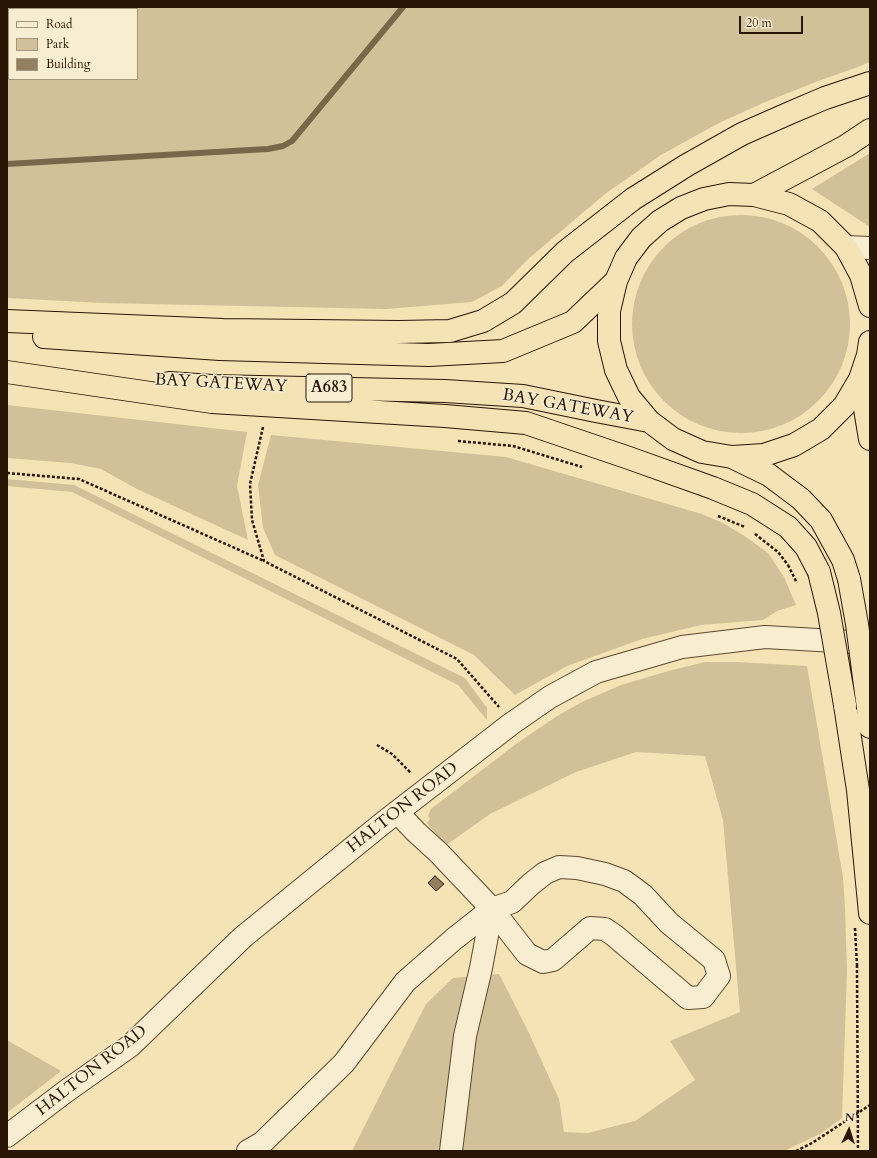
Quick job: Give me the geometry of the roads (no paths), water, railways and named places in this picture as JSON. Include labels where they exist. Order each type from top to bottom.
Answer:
[{"type":"highway","points":[[7,321],[223,330],[392,332],[450,331],[483,321],[513,303],[565,252],[633,199],[687,164],[742,134],[825,98],[870,83]]},
{"type":"highway","points":[[754,195],[846,146],[870,130]]},
{"type":"highway","points":[[870,306],[861,275],[846,247],[820,221],[789,204],[754,195],[729,194],[704,199],[681,208],[660,221],[641,238],[626,258],[616,281],[609,311],[609,341],[616,370],[629,397],[649,421],[673,440],[702,452],[732,457],[764,455],[794,445],[822,429],[844,406],[860,379],[868,356],[870,342]]},
{"type":"highway","name":"BAY GATEWAY","points":[[7,334],[220,349],[430,355],[503,351],[573,322],[616,281]]},
{"type":"highway","points":[[7,371],[212,402],[446,416],[526,423],[650,466],[752,504],[788,527],[806,547],[819,572],[829,613],[858,790],[870,913]]},
{"type":"highway","name":"BAY GATEWAY","points":[[7,371],[212,386],[445,391],[524,396],[649,421]]},
{"type":"highway","points":[[860,379],[870,439]]},
{"type":"highway","points":[[732,457],[769,475],[801,499],[820,520],[843,560],[849,579],[857,624],[869,717]]},
{"type":"street","points":[[846,247],[870,248]]},
{"type":"street","name":"HALTON ROAD","points":[[7,1136],[65,1092],[130,1046],[243,937],[397,812],[511,724],[550,697],[596,672],[682,647],[765,637],[870,643]]},
{"type":"street","points":[[248,1151],[262,1143],[344,1063],[405,982],[454,939],[492,909],[512,902],[545,873],[559,867],[577,868],[605,874],[624,881],[643,895],[669,923],[714,960],[719,976],[704,997],[688,998],[605,929],[590,928],[552,960],[543,962],[527,954],[492,909],[439,853],[397,812]]},
{"type":"street","points":[[451,1151],[465,1036],[486,945],[492,909]]},
{"type":"waterway","points":[[7,164],[268,149],[283,146],[292,141],[403,7]]}]
